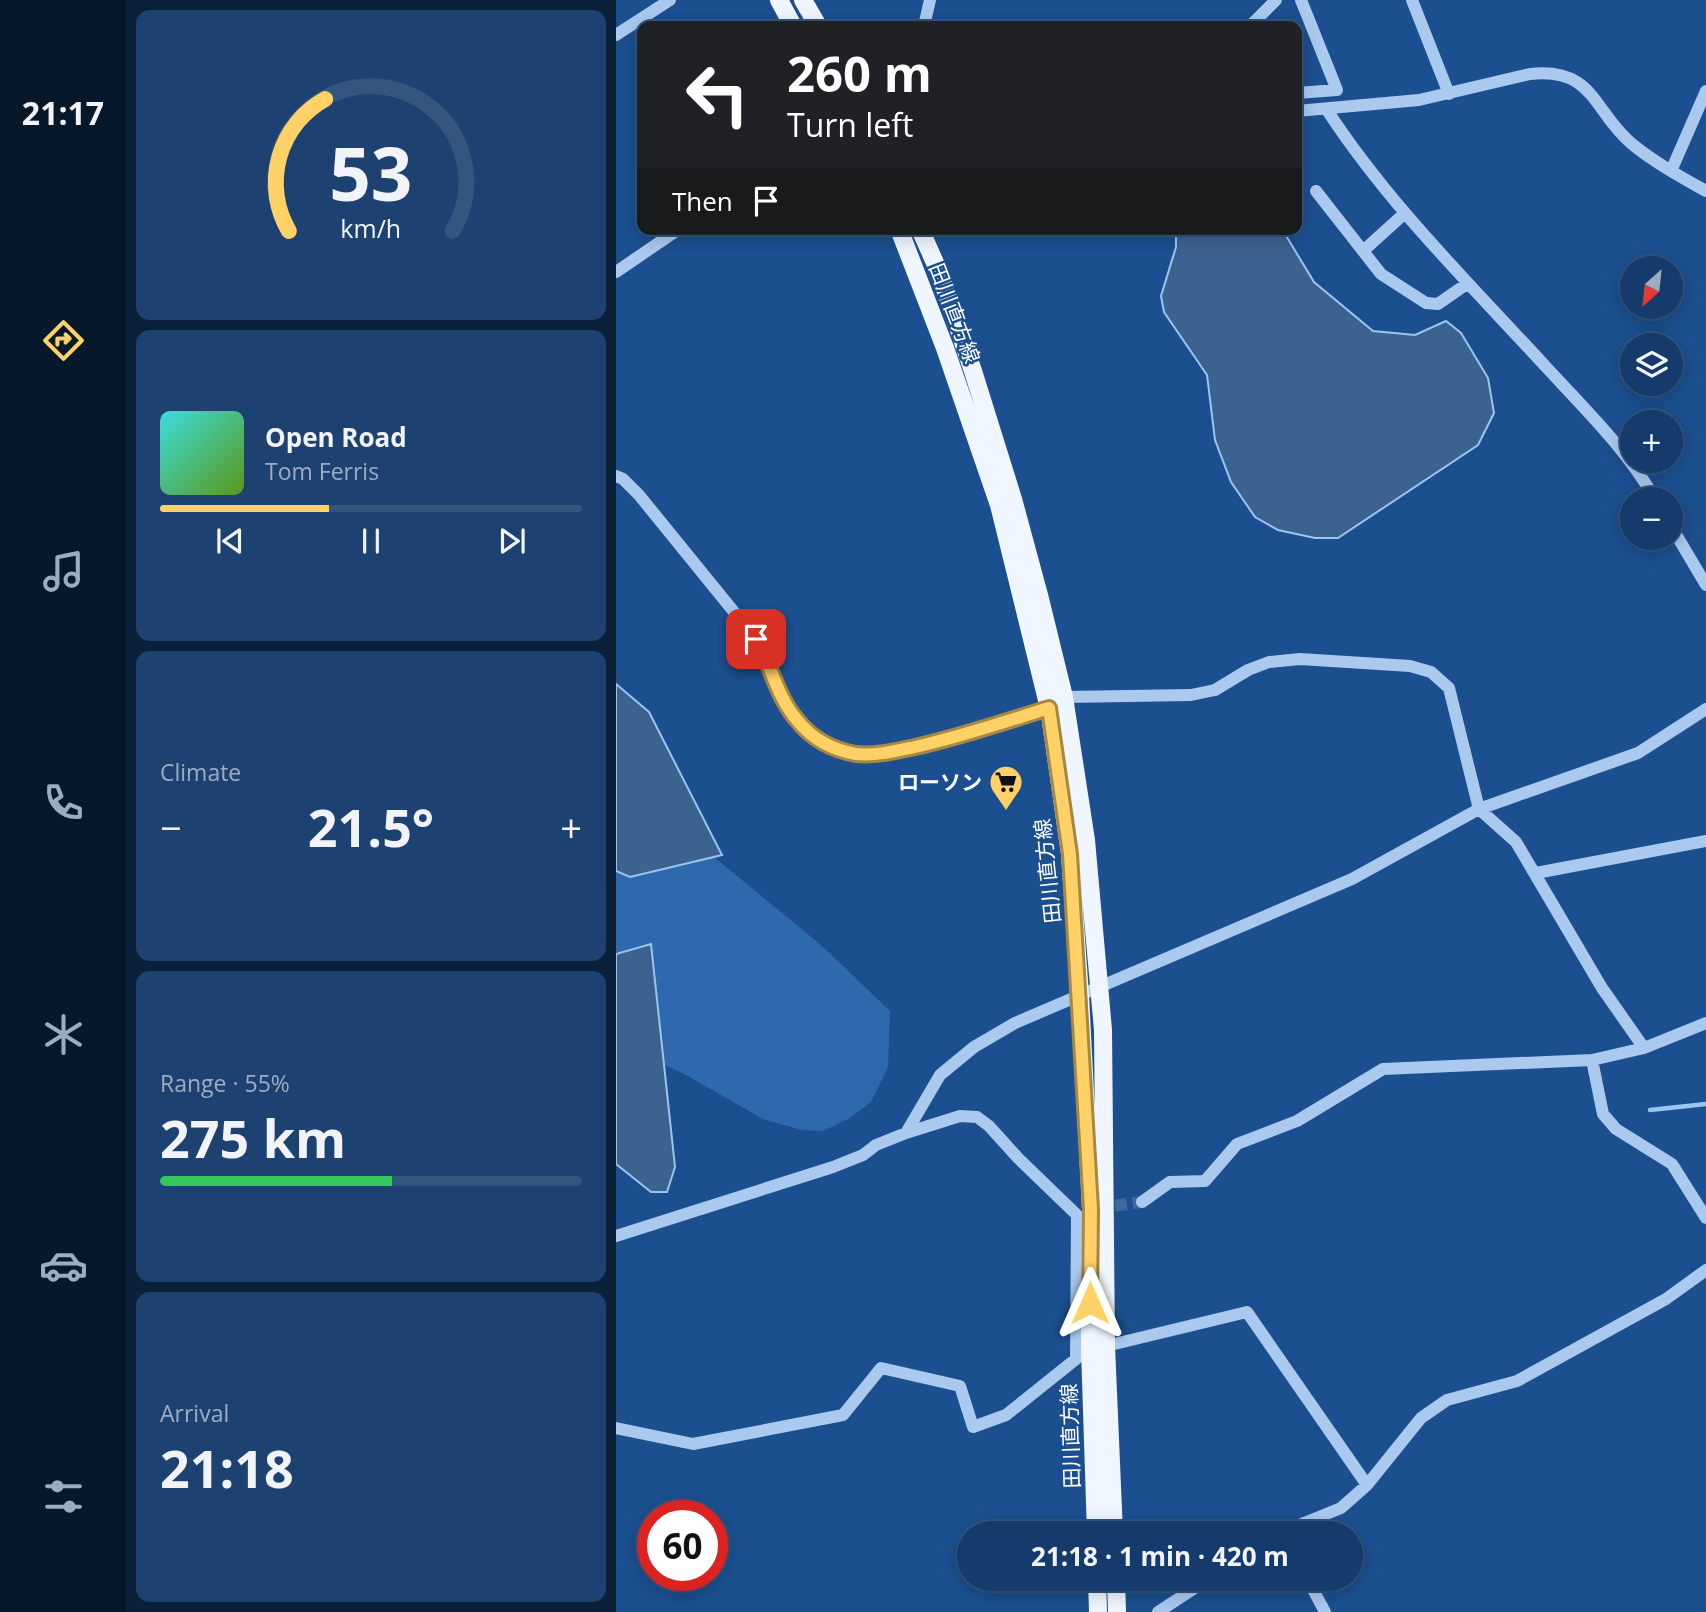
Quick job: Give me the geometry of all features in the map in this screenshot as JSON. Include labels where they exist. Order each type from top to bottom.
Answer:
[{"type":"main road","points":[[779,0],[790,21]]},
{"type":"main road","points":[[803,0],[815,21]]},
{"type":"main road","name":"田川直方線","points":[[901,235],[945,348],[999,505],[1049,708],[1070,854],[1080,995],[1084,1212],[1096,1521]]},
{"type":"main road","name":"田川直方線","points":[[923,235],[940,274],[1013,499],[1064,697],[1086,840],[1102,1030],[1091,1351],[1112,1521]]},
{"type":"main road","points":[[1097,1591],[1098,1612]]},
{"type":"main road","points":[[1116,1591],[1117,1612]]},
{"type":"street","points":[[638,21],[670,0]]},
{"type":"street","points":[[925,21],[930,0]]},
{"type":"street","points":[[1255,21],[1276,0]]},
{"type":"street","points":[[1301,0],[1337,90],[1302,93]]},
{"type":"street","points":[[1412,0],[1449,94]]},
{"type":"street","points":[[616,35],[637,21]]},
{"type":"street","points":[[1302,111],[1419,100],[1549,72],[1566,76],[1583,86],[1631,143],[1706,191]]},
{"type":"street","points":[[1671,171],[1706,91]]},
{"type":"street","points":[[1327,110],[1356,154],[1405,213],[1603,428],[1646,487]]},
{"type":"street","points":[[1316,191],[1381,274],[1426,303],[1438,304],[1468,283]]},
{"type":"street","points":[[1363,251],[1405,213]]},
{"type":"street","points":[[616,272],[670,235]]},
{"type":"street","points":[[616,476],[623,479],[639,495],[756,639],[794,718],[809,733],[831,747],[858,754],[889,753],[969,734],[1049,708],[1064,697],[1191,695],[1215,690],[1248,670],[1269,662],[1300,659],[1410,666],[1431,673],[1449,688],[1479,808],[1516,842],[1602,988],[1644,1048]]},
{"type":"street","points":[[1683,546],[1706,585]]},
{"type":"street","points":[[906,1133],[940,1075],[974,1047],[1015,1023],[1352,879],[1479,808],[1638,752],[1706,709]]},
{"type":"street","points":[[1536,873],[1706,841]]},
{"type":"street","points":[[1142,1202],[1170,1182],[1205,1181],[1237,1144],[1297,1121],[1383,1069],[1592,1059],[1644,1048],[1706,1023]]},
{"type":"street","points":[[1592,1059],[1603,1114],[1616,1129],[1672,1164],[1706,1218]]},
{"type":"street","points":[[616,1236],[833,1167],[863,1155],[876,1145],[960,1116],[977,1117],[989,1126],[1018,1158],[1084,1212]]},
{"type":"street","points":[[1309,1521],[1341,1508],[1367,1485],[1421,1418],[1447,1400],[1517,1381],[1666,1298],[1706,1270]]},
{"type":"street","points":[[616,1428],[693,1444],[843,1415],[881,1368],[960,1386],[973,1427],[1006,1415],[1091,1351],[1247,1312],[1367,1485]]},
{"type":"street","points":[[1158,1612],[1190,1591]]},
{"type":"street","points":[[1314,1591],[1325,1612]]},
{"type":"shaded area","points":[[1176,235],[1286,235],[1314,282],[1373,331],[1415,335],[1446,321],[1461,333],[1488,378],[1494,413],[1478,445],[1338,538],[1315,538],[1278,530],[1255,517],[1231,482],[1215,440],[1207,375],[1164,312],[1161,296],[1176,247]]},
{"type":"shaded area","points":[[616,684],[649,712],[722,855],[630,877],[616,871]]},
{"type":"shaded area","points":[[616,749],[714,857],[821,945],[890,1011],[888,1067],[871,1102],[850,1118],[823,1131],[801,1130],[763,1119],[616,1039]]},
{"type":"shaded area","points":[[651,944],[675,1167],[667,1192],[651,1192],[616,1164],[616,954]]},
{"type":"waterway","points":[[1650,1110],[1706,1104]]},
{"type":"tunnel","points":[[1097,1208],[1142,1202]]},
{"type":"place","name":"ローソン","points":[[1006,812]]},
{"type":"route","points":[[756,639],[794,718],[809,733],[831,747],[858,754],[889,753],[933,743],[1049,708],[1070,854],[1080,995],[1091,1209],[1090,1303]]}]
